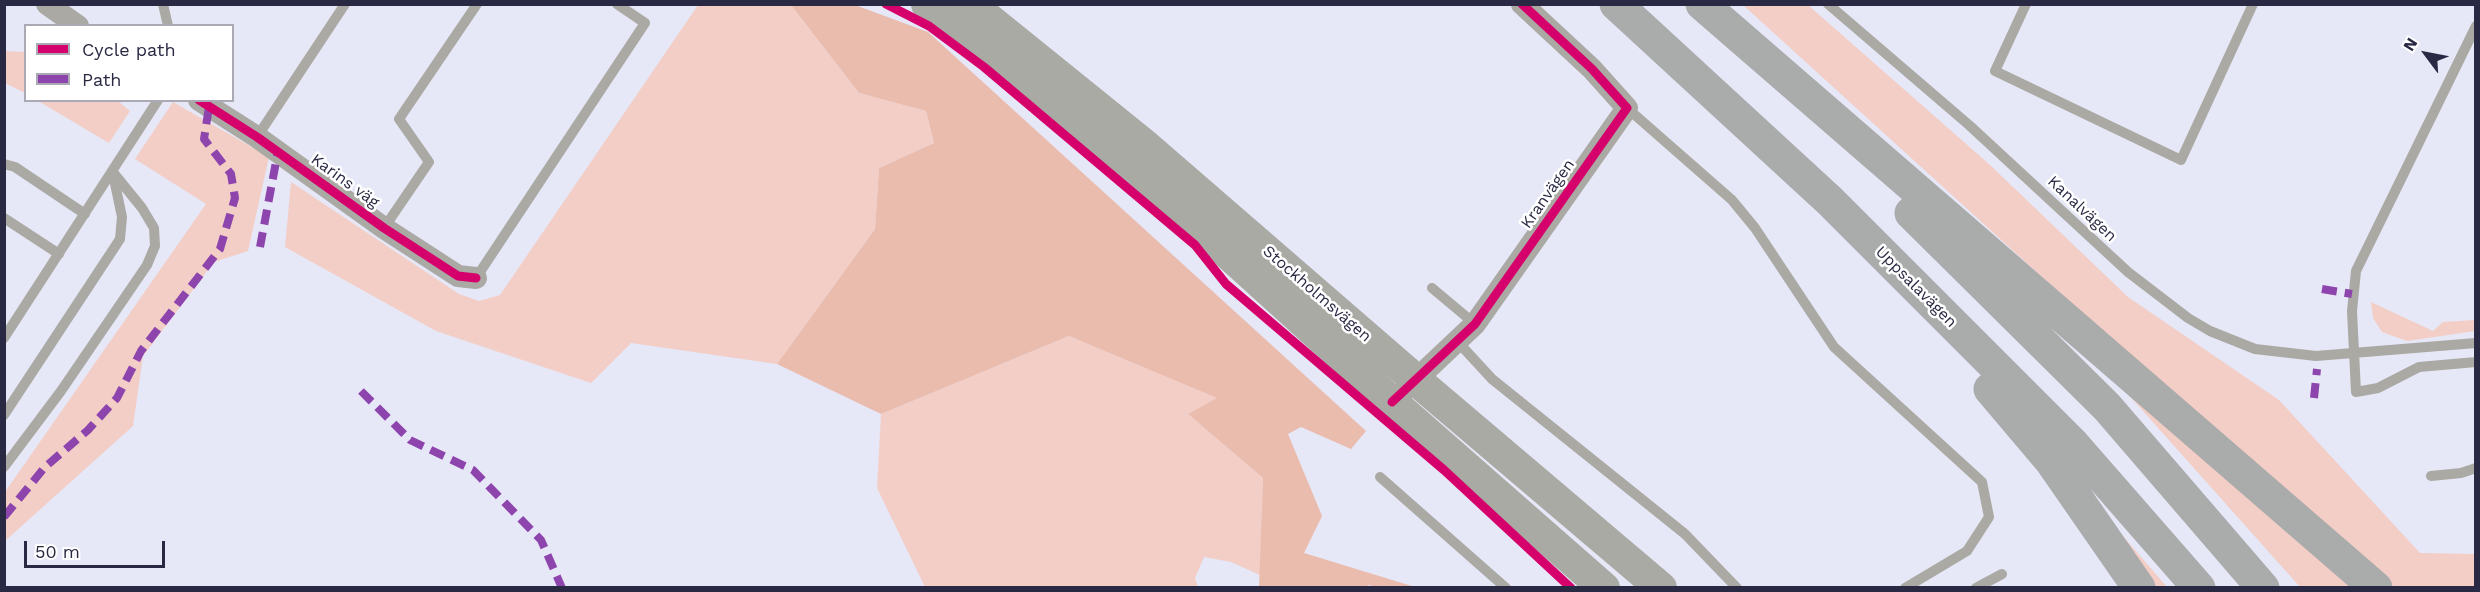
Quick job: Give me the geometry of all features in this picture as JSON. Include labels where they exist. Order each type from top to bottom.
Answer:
[{"type":"highway","points":[[1614,4],[2002,401],[2051,461],[2139,588]]},
{"type":"highway","name":"Uppsalavägen","points":[[1614,4],[1830,201],[2074,445],[2199,588]]},
{"type":"highway","points":[[1701,4],[2107,407],[2264,588]]},
{"type":"highway","points":[[1701,4],[2376,588]]},
{"type":"main road","name":"Stockholmsvägen","points":[[927,4],[1000,56],[1130,165],[1392,402],[1604,588]]},
{"type":"main road","name":"Stockholmsvägen","points":[[970,4],[1147,147],[1661,588]]},
{"type":"street","points":[[47,4],[75,24]]},
{"type":"street","points":[[1522,4],[1592,69],[1627,108]]},
{"type":"street","name":"Karins väg","points":[[201,102],[257,137],[384,228],[458,276],[476,278]]},
{"type":"street","name":"Kranvägen","points":[[1392,402],[1475,324],[1627,108]]},
{"type":"lane","points":[[163,4],[168,24]]},
{"type":"lane","points":[[257,137],[345,4]]},
{"type":"lane","points":[[384,228],[429,162],[399,119],[477,4]]},
{"type":"lane","points":[[476,278],[645,22],[618,4]]},
{"type":"lane","name":"Kanalvägen","points":[[1828,4],[1969,125],[2128,272],[2188,318],[2231,340],[2255,348],[2316,356],[2475,343]]},
{"type":"lane","points":[[2021,6],[1995,71],[2181,160],[2253,4]]},
{"type":"lane","points":[[2475,26],[2356,271],[2352,294],[2356,392],[2378,388],[2419,366],[2475,362]]},
{"type":"lane","points":[[4,338],[157,102]]},
{"type":"lane","points":[[1627,108],[1732,200],[1755,228],[1834,347],[1982,482],[1989,517],[1967,551],[1905,588]]},
{"type":"lane","points":[[4,164],[15,167],[85,213]]},
{"type":"lane","points":[[4,415],[120,239],[122,217],[112,171]]},
{"type":"lane","points":[[4,467],[62,391],[147,265],[154,246],[154,228],[142,208],[112,171]]},
{"type":"lane","points":[[4,218],[59,254]]},
{"type":"lane","points":[[1432,288],[1475,324]]},
{"type":"lane","points":[[1457,341],[1492,379],[1685,534],[1737,588]]},
{"type":"lane","points":[[2431,476],[2461,473],[2475,468]]},
{"type":"lane","points":[[1380,477],[1506,588]]},
{"type":"lane","points":[[1976,588],[2002,573]]},
{"type":"shaded area","points":[[698,5],[791,5],[859,93],[926,111],[934,143],[879,168],[875,229],[777,364],[631,343],[591,383],[436,331],[285,247],[291,182],[459,294],[479,301],[500,295]]},
{"type":"shaded area","points":[[791,5],[855,5],[928,32],[1366,431],[1351,449],[1301,427],[1288,434],[1322,516],[1304,553],[1415,587],[1369,585],[1366,588],[1259,587],[1263,478],[1188,414],[1217,398],[1069,336],[881,414],[777,364],[875,229],[879,168],[934,143],[926,111],[859,93]]},
{"type":"shaded area","points":[[1743,5],[1808,5],[1989,164],[2128,297],[2279,400],[2420,553],[2475,554],[2475,587],[2396,588],[2392,585],[2164,388]]},
{"type":"shaded area","points":[[4,51],[24,52],[24,92],[5,83]]},
{"type":"shaded area","points":[[40,102],[119,102],[130,111],[109,143]]},
{"type":"shaded area","points":[[173,102],[269,157],[248,251],[214,262],[143,356],[133,426],[5,541],[5,492],[206,204],[135,159]]},
{"type":"shaded area","points":[[2371,302],[2433,331],[2443,322],[2475,320],[2475,331],[2407,341],[2382,332],[2373,318]]},
{"type":"shaded area","points":[[1069,336],[1218,398],[1188,414],[1263,478],[1260,575],[1231,562],[1204,557],[1195,578],[1198,587],[925,587],[877,488],[881,414]]},
{"type":"shaded area","points":[[2109,373],[2354,587],[2300,587]]},
{"type":"shaded area","points":[[2122,535],[2167,587],[2152,587]]},
{"type":"marked path","points":[[4,517],[45,467],[88,430],[117,398],[141,351],[220,249],[235,198],[231,174],[204,139],[209,107]]},
{"type":"marked path","points":[[260,247],[278,151]]},
{"type":"marked path","points":[[2322,289],[2352,294]]},
{"type":"marked path","points":[[2314,398],[2317,369]]},
{"type":"marked path","points":[[361,391],[410,440],[473,470],[541,540],[562,588]]},
{"type":"cycle path","points":[[886,4],[929,26],[984,67],[1195,245],[1226,284],[1444,470],[1571,588]]},
{"type":"cycle path","points":[[1392,402],[1475,324],[1627,108],[1592,69],[1522,4]]},
{"type":"cycle path","points":[[202,102],[257,137],[384,228],[458,276],[476,278]]}]
